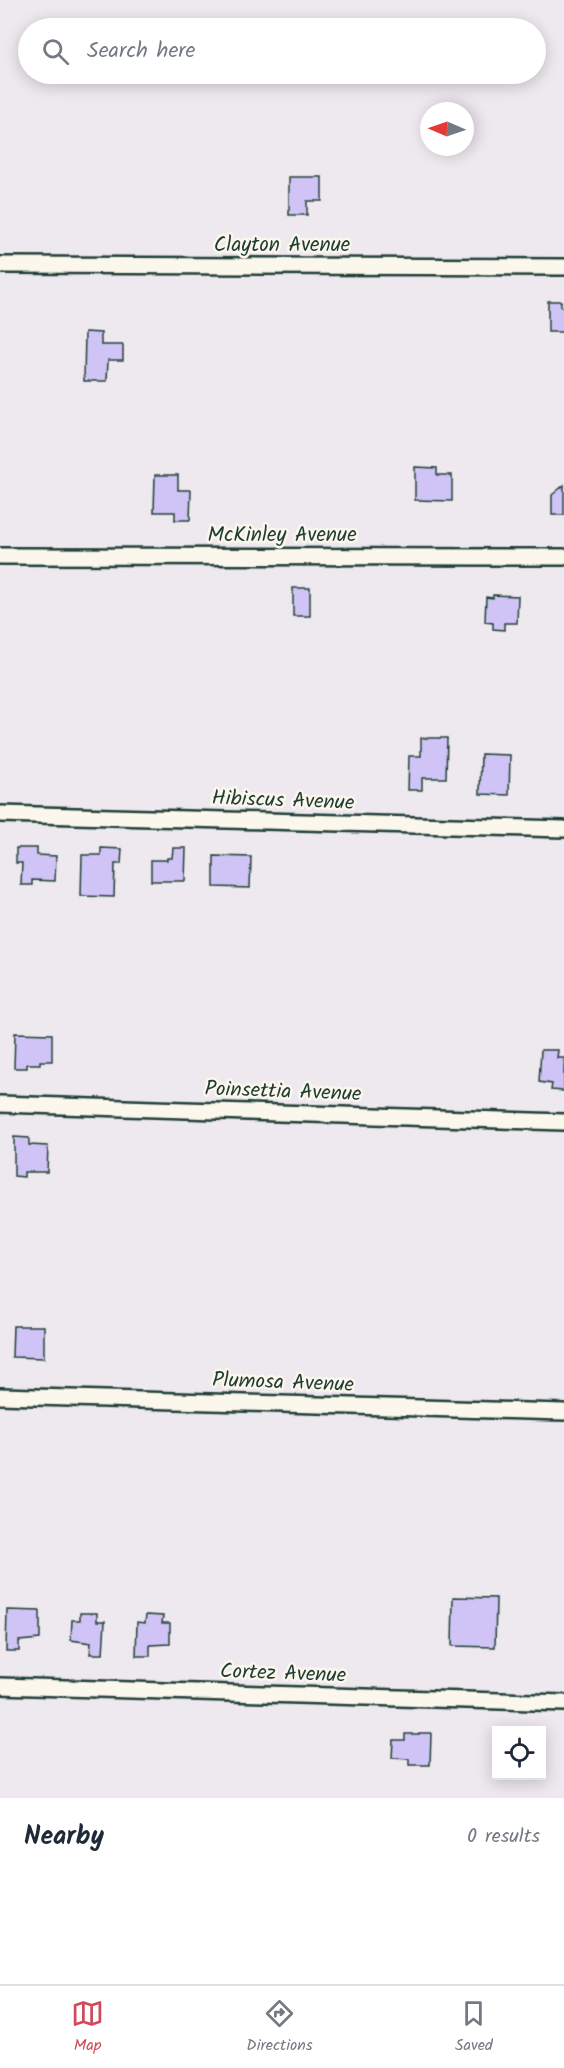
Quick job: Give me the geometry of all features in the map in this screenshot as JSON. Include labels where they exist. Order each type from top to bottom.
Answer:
[{"type":"street","name":"Clayton Avenue","points":[[0,265],[564,267]]},
{"type":"street","name":"McKinley Avenue","points":[[0,556],[564,557]]},
{"type":"street","name":"Hibiscus Avenue","points":[[0,814],[564,829]]},
{"type":"street","name":"Poinsettia Avenue","points":[[0,1104],[564,1122]]},
{"type":"street","name":"Plumosa Avenue","points":[[0,1396],[564,1412]]},
{"type":"street","name":"Cortez Avenue","points":[[0,1686],[564,1703]]},
{"type":"building","points":[[289,177],[322,177],[322,201],[307,201],[307,215],[289,215]]},
{"type":"building","points":[[548,301],[561,301],[561,307],[564,307],[564,332],[548,332]]},
{"type":"building","points":[[85,332],[101,333],[101,345],[123,345],[123,360],[108,360],[107,381],[84,381]]},
{"type":"building","points":[[415,467],[437,468],[437,475],[452,475],[452,501],[415,500]]},
{"type":"building","points":[[155,475],[178,475],[178,490],[191,490],[190,520],[175,520],[175,512],[154,512]]},
{"type":"building","points":[[564,485],[564,515],[552,515],[552,495]]},
{"type":"building","points":[[293,588],[310,588],[310,616],[293,616]]},
{"type":"building","points":[[493,595],[518,596],[517,623],[504,623],[504,630],[493,629],[493,623],[485,622],[486,597],[493,598]]},
{"type":"building","points":[[421,738],[447,738],[446,778],[422,778],[422,790],[408,790],[409,756],[421,756]]},
{"type":"building","points":[[481,754],[510,755],[509,795],[480,794]]},
{"type":"building","points":[[16,848],[37,848],[37,855],[56,856],[55,881],[32,880],[32,885],[21,885],[22,863],[16,863]]},
{"type":"building","points":[[101,848],[122,849],[121,864],[115,864],[114,897],[81,896],[82,855],[101,855]]},
{"type":"building","points":[[173,848],[186,848],[185,881],[151,881],[151,860],[172,858]]},
{"type":"building","points":[[214,856],[251,857],[250,888],[214,887]]},
{"type":"building","points":[[15,1033],[52,1034],[52,1061],[27,1064],[27,1068],[14,1068]]},
{"type":"building","points":[[541,1050],[558,1050],[557,1058],[564,1058],[564,1091],[551,1090],[552,1084],[539,1082]]},
{"type":"building","points":[[14,1137],[29,1138],[29,1145],[48,1146],[47,1172],[24,1172],[24,1177],[14,1176]]},
{"type":"building","points":[[13,1326],[44,1326],[44,1358],[12,1357]]},
{"type":"building","points":[[453,1597],[496,1598],[495,1647],[452,1646]]},
{"type":"building","points":[[7,1610],[40,1611],[40,1639],[19,1641],[19,1651],[6,1651]]},
{"type":"building","points":[[80,1613],[97,1613],[97,1621],[105,1621],[103,1654],[90,1654],[91,1643],[71,1640],[72,1620],[80,1620]]},
{"type":"building","points":[[146,1615],[163,1616],[162,1623],[170,1623],[170,1644],[150,1645],[150,1656],[136,1656],[137,1622],[145,1623]]},
{"type":"building","points":[[431,1733],[430,1765],[409,1765],[409,1759],[392,1758],[393,1740],[405,1740],[405,1734]]}]
